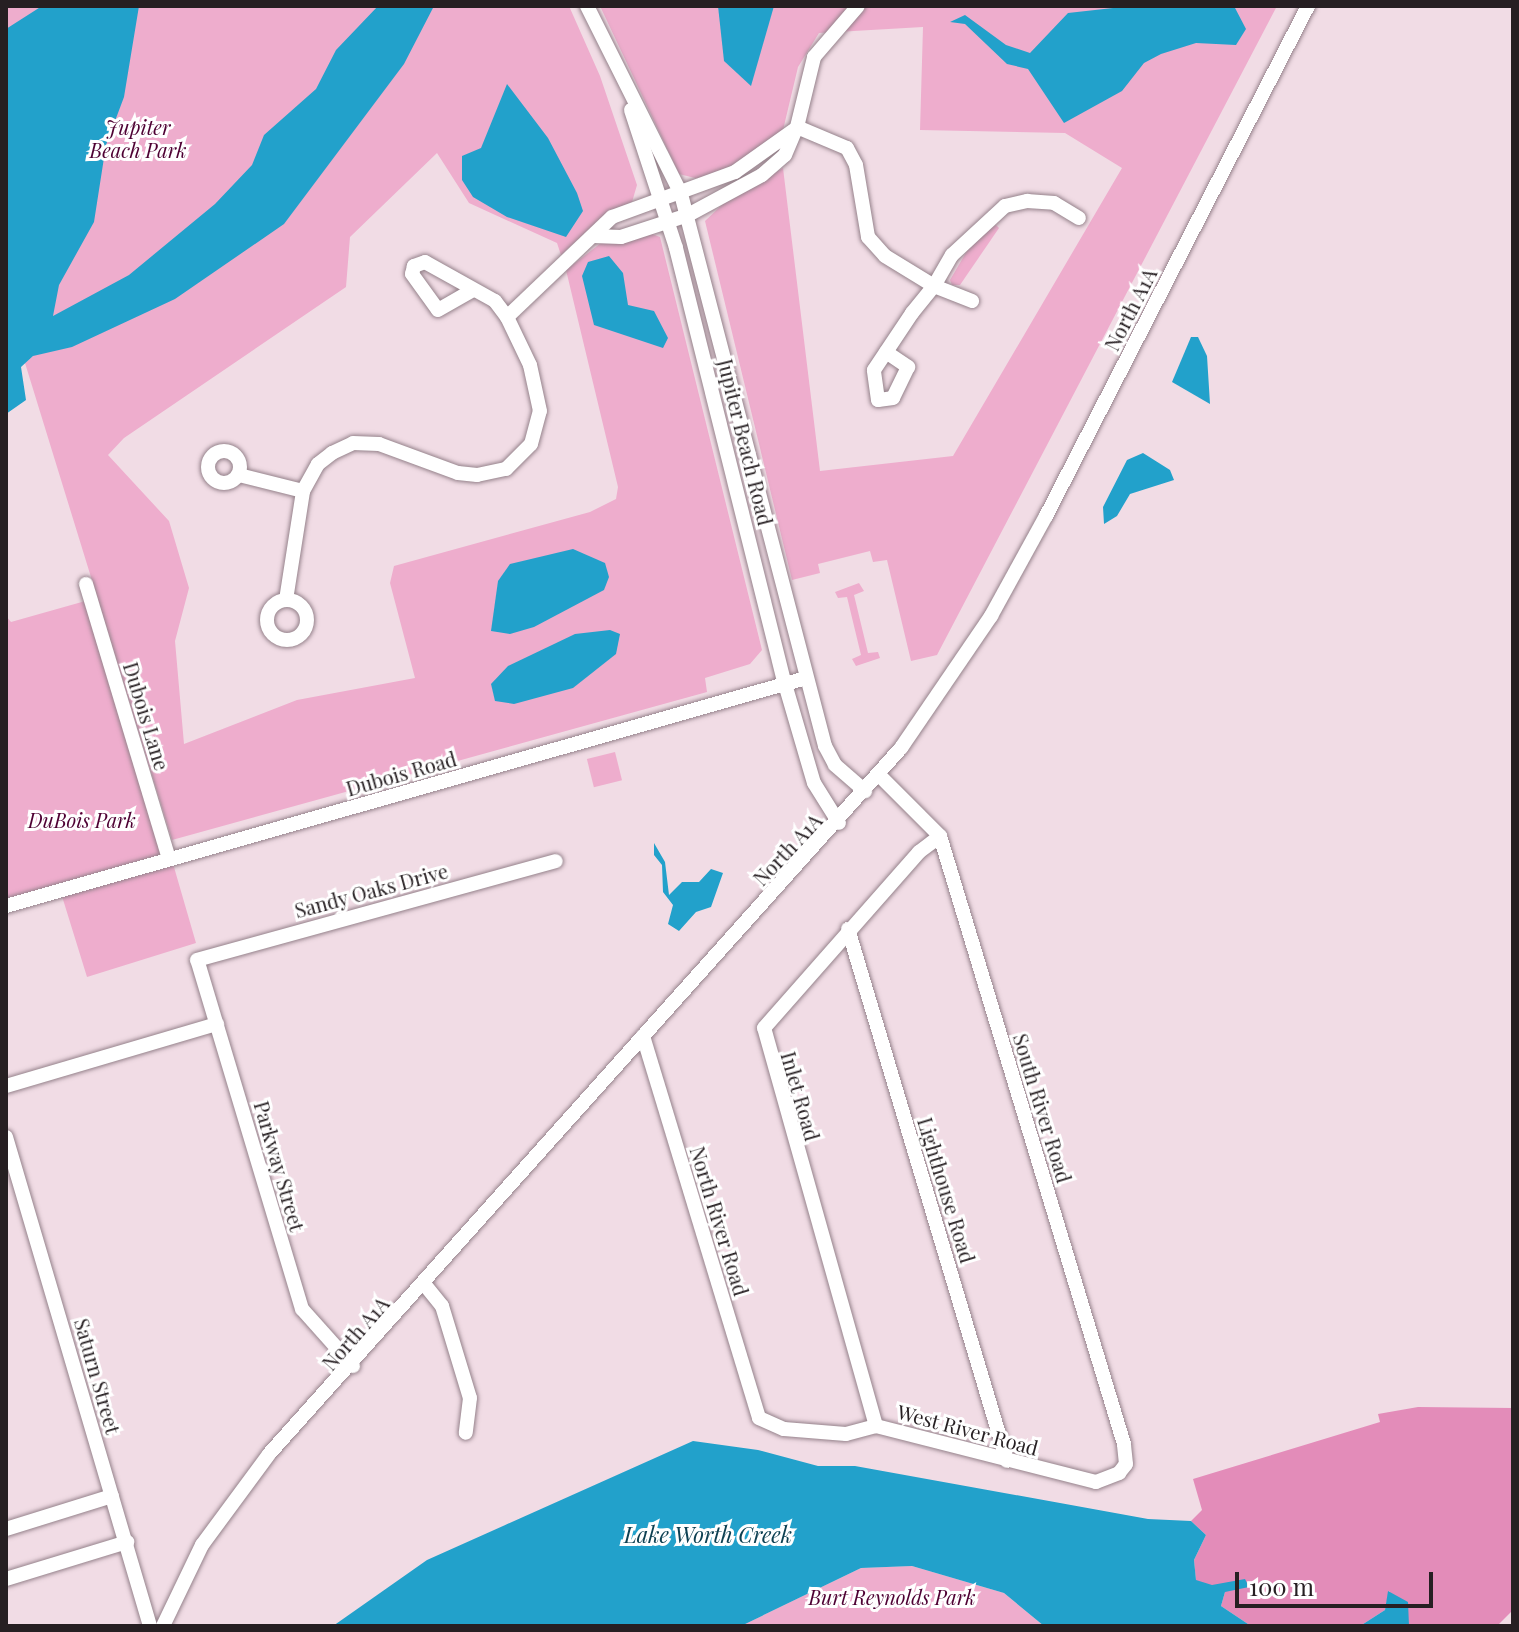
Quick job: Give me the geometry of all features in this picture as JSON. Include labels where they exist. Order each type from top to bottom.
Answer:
[{"type":"street","name":"Jupiter Beach Road","points":[[587,6],[681,194],[806,678],[830,756],[865,791]]},
{"type":"street","points":[[594,236],[621,237],[688,215],[762,175],[785,155],[797,127],[814,57],[858,6]]},
{"type":"street","name":"North A1A","points":[[163,1626],[224,1510],[643,1036],[839,823],[879,775],[991,616],[1308,6]]},
{"type":"street","name":"Jupiter Beach Road","points":[[617,68],[668,221],[785,684],[814,783],[839,823]]},
{"type":"street","points":[[507,317],[612,217],[735,172],[797,127]]},
{"type":"street","points":[[797,127],[847,148],[856,165],[868,237],[885,256],[934,286],[972,301]]},
{"type":"street","points":[[886,352],[934,286],[952,255],[1005,206],[1027,201],[1054,203],[1079,218]]},
{"type":"street","points":[[286,600],[303,491],[318,464],[353,443],[399,448],[458,473],[495,473],[515,463],[531,444],[540,411],[530,365],[507,317],[495,301],[473,290]]},
{"type":"street","points":[[239,475],[303,491]]},
{"type":"street","name":"Dubois Lane","points":[[86,584],[169,859]]},
{"type":"street","name":"Dubois Road","points":[[6,906],[806,678]]},
{"type":"street","name":"South River Road","points":[[879,775],[940,836],[1124,1444],[1126,1464],[1119,1473]]},
{"type":"street","name":"Inlet Road","points":[[876,1426],[764,1038],[767,1019],[919,852],[940,836]]},
{"type":"street","name":"Sandy Oaks Drive","points":[[197,960],[556,861]]},
{"type":"street","name":"Lighthouse Road","points":[[848,929],[1007,1461]]},
{"type":"street","name":"Parkway Street","points":[[197,960],[302,1309],[353,1366]]},
{"type":"street","points":[[6,1086],[217,1024]]},
{"type":"street","name":"North River Road","points":[[643,1036],[759,1418]]},
{"type":"street","name":"Saturn Street","points":[[6,1137],[150,1626]]},
{"type":"street","points":[[425,1285],[442,1306],[470,1398],[466,1433]]},
{"type":"street","name":"West River Road","points":[[759,1418],[784,1429],[846,1434],[876,1426],[1096,1482],[1119,1473]]},
{"type":"street","points":[[6,1529],[112,1496]]},
{"type":"street","points":[[6,1579],[127,1542]]},
{"type":"green space","name":"Jupiter Beach Park","points":[[6,6],[569,6],[600,76],[637,185],[632,202],[608,212],[561,255],[557,243],[469,203],[437,153],[350,237],[346,287],[124,438],[108,455],[169,521],[189,588],[175,641],[184,744],[297,700],[415,678],[390,583],[394,566],[590,512],[616,499],[618,487],[566,270],[601,243],[652,234],[660,237],[762,650],[750,664],[705,678],[707,692],[172,840],[25,363],[33,356],[18,358],[6,378]]},
{"type":"green space","points":[[600,6],[1277,6],[937,655],[911,661],[887,560],[873,562],[870,551],[818,564],[820,573],[792,580],[705,221],[724,203],[783,168],[820,471],[953,456],[1122,168],[1065,133],[920,130],[923,27],[819,33],[798,67],[783,130],[750,158],[699,179],[679,174]]},
{"type":"green space","points":[[996,225],[999,228],[960,285],[952,285],[950,280],[974,239]]},
{"type":"green space","points":[[859,583],[864,591],[854,595],[868,653],[878,652],[880,658],[856,666],[852,659],[861,655],[847,597],[838,598],[835,592]]},
{"type":"green space","name":"DuBois Park","points":[[96,598],[196,943],[87,977],[61,893],[6,911],[6,616],[11,622]]},
{"type":"green space","points":[[615,752],[622,780],[594,787],[587,759]]},
{"type":"green space","name":"Burt Reynolds Park","points":[[912,1566],[1004,1593],[1044,1626],[741,1626],[861,1568]]},
{"type":"shaded area","points":[[1418,1407],[1513,1408],[1513,1610],[1497,1626],[1409,1626],[1389,1591],[1385,1610],[1360,1626],[1251,1626],[1221,1606],[1225,1592],[1196,1581],[1194,1560],[1206,1535],[1191,1521],[1202,1510],[1193,1479],[1380,1422],[1378,1414]]},
{"type":"water","points":[[42,6],[139,6],[124,97],[106,145],[94,222],[59,285],[53,316],[129,275],[215,204],[252,165],[264,135],[316,89],[336,50],[378,6],[434,6],[404,64],[284,224],[175,299],[72,347],[33,356],[21,367],[26,400],[6,414],[6,29]]},
{"type":"water","points":[[718,6],[774,6],[751,86],[724,61]]},
{"type":"water","points":[[1131,6],[1234,6],[1246,29],[1236,45],[1196,43],[1161,54],[1144,63],[1122,91],[1064,123],[1028,69],[1007,64],[965,24],[950,22],[965,15],[1006,45],[1030,53],[1068,13]]},
{"type":"water","points":[[507,84],[548,138],[577,193],[583,211],[566,237],[507,217],[473,197],[462,180],[462,156],[481,148]]},
{"type":"water","points":[[609,256],[623,273],[628,305],[654,311],[668,338],[663,348],[594,325],[582,276],[588,262]]},
{"type":"water","points":[[1191,337],[1198,337],[1207,356],[1210,404],[1172,382]]},
{"type":"water","points":[[1143,453],[1170,470],[1174,480],[1130,494],[1117,516],[1104,524],[1103,507],[1127,460]]},
{"type":"water","points":[[573,549],[605,563],[609,577],[604,590],[534,627],[510,634],[491,631],[498,581],[510,564]]},
{"type":"water","points":[[610,630],[620,634],[616,654],[573,688],[514,704],[495,701],[491,684],[508,666],[575,634]]},
{"type":"water","points":[[654,843],[665,862],[669,895],[682,882],[699,882],[711,869],[723,873],[711,907],[696,912],[679,931],[668,924],[673,905],[663,892],[662,865],[654,855]]},
{"type":"water","name":"Lake Worth Creek","points":[[693,1441],[758,1450],[818,1466],[855,1466],[1148,1519],[1191,1521],[1206,1535],[1194,1560],[1196,1580],[1212,1585],[1245,1579],[1249,1587],[1225,1592],[1221,1606],[1251,1626],[1044,1626],[1004,1593],[912,1566],[861,1568],[741,1626],[333,1626],[427,1560]]},
{"type":"water","points":[[1388,1591],[1408,1602],[1409,1626],[1360,1626],[1385,1610]]}]
